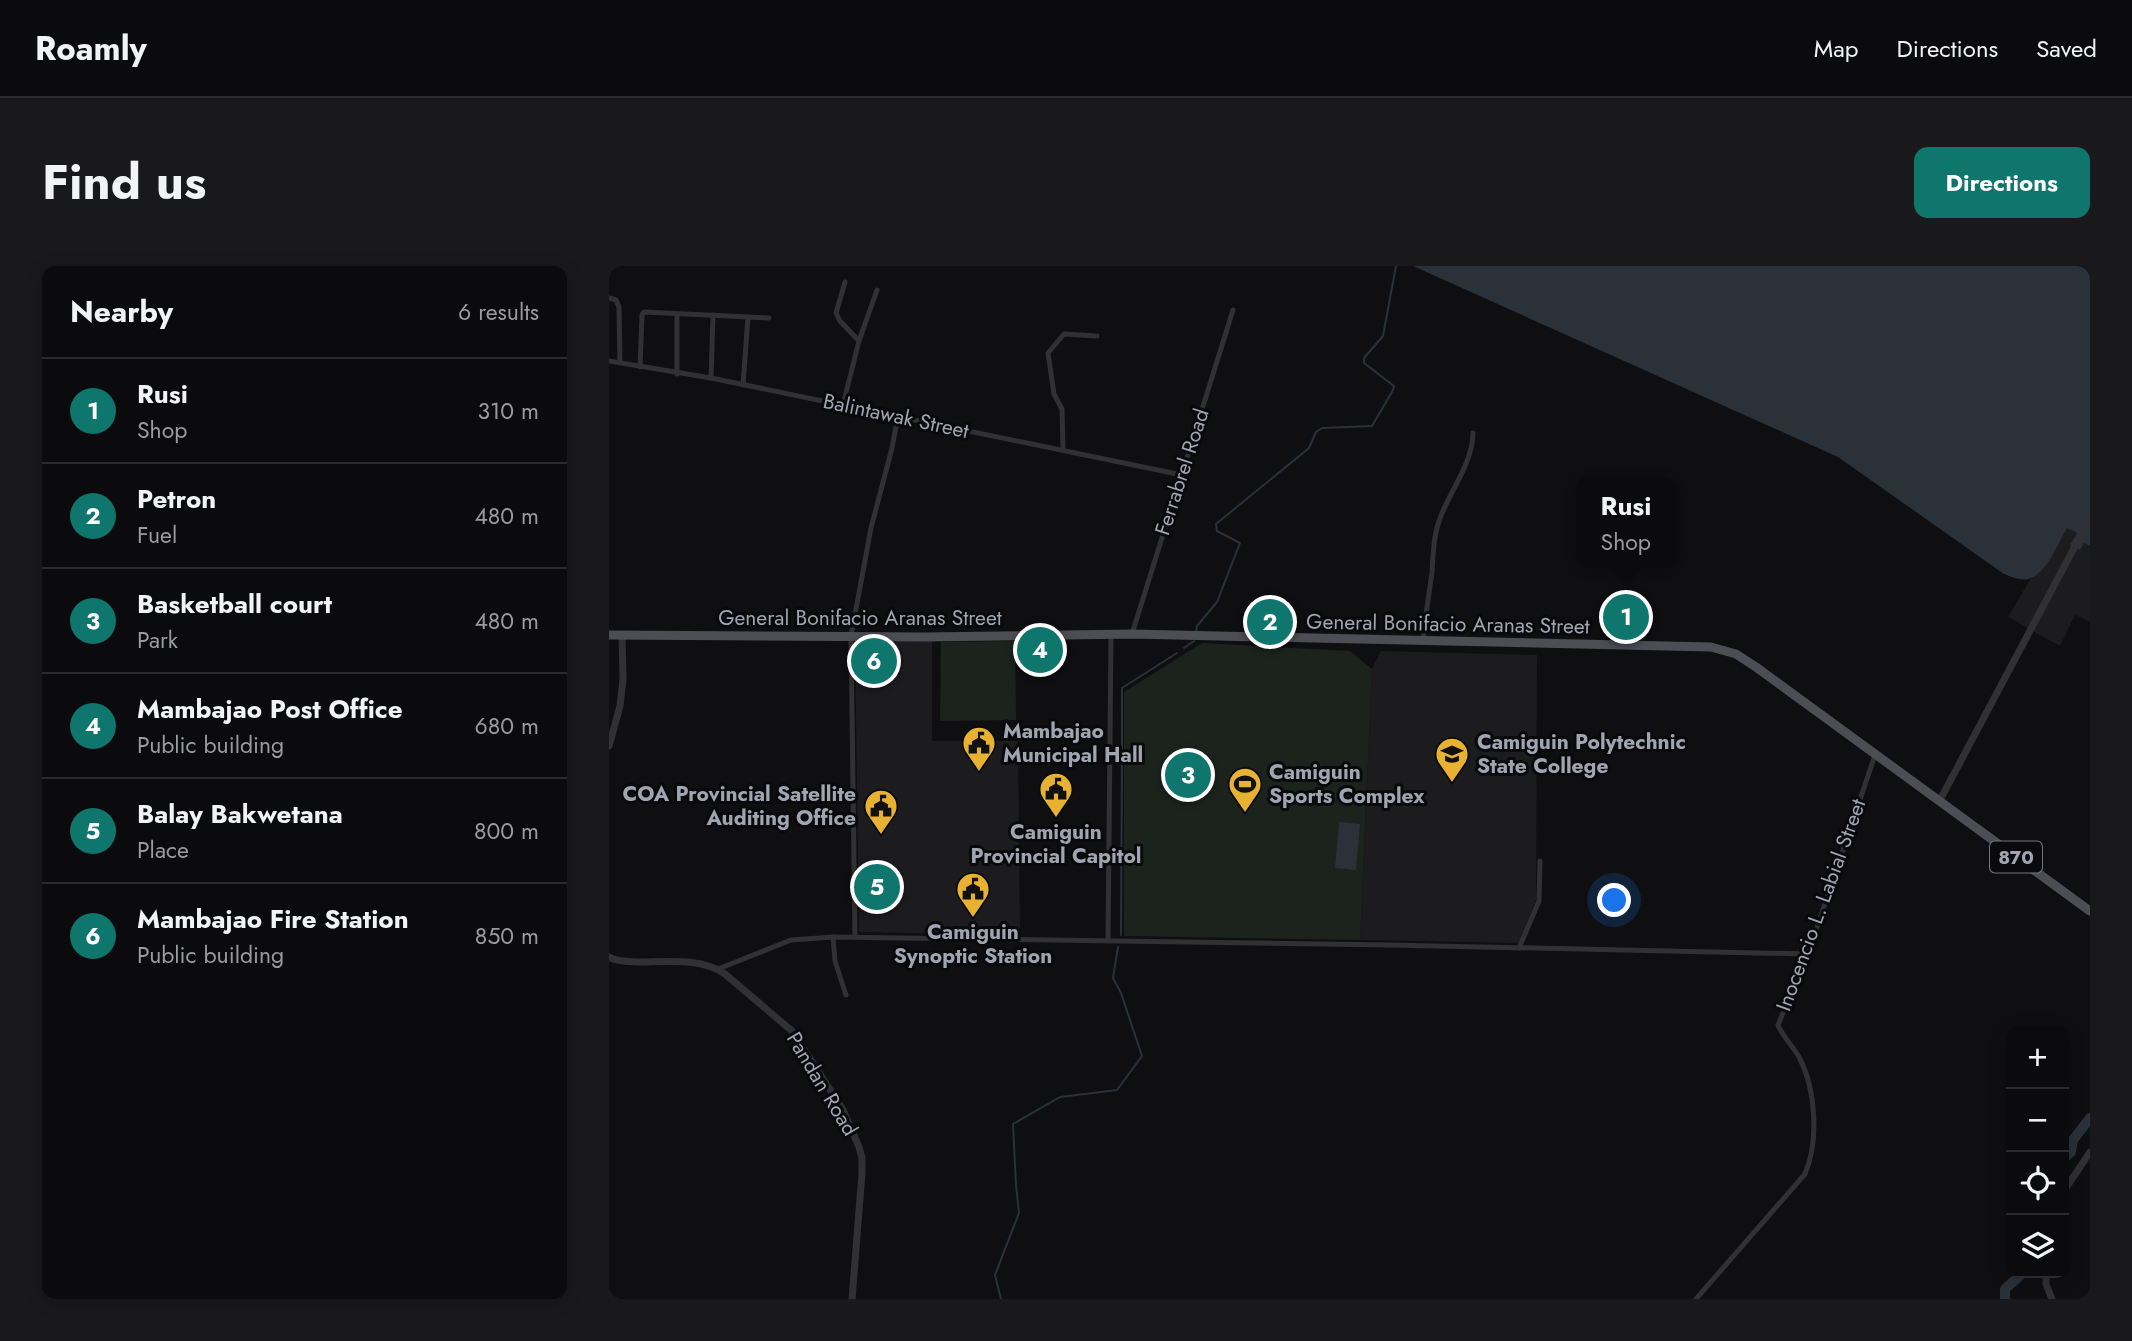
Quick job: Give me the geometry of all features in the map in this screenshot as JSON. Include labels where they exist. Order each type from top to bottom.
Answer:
[{"type":"main road","name":"General Bonifacio Aranas Street","points":[[609,635],[1132,634],[1698,646],[1736,654],[1941,802]]},
{"type":"main road","name":"870","points":[[1941,802],[2090,911]]},
{"type":"street","points":[[845,282],[836,313],[859,341]]},
{"type":"street","points":[[843,405],[859,341],[877,290]]},
{"type":"street","points":[[609,298],[616,300],[619,307],[620,363]]},
{"type":"street","name":"Ferrabrel Road","points":[[1132,634],[1233,310]]},
{"type":"street","points":[[640,368],[643,313],[769,318]]},
{"type":"street","points":[[677,314],[677,374]]},
{"type":"street","points":[[711,378],[713,315]]},
{"type":"street","points":[[743,385],[748,317]]},
{"type":"street","points":[[1063,450],[1062,409],[1054,394],[1048,353],[1065,334],[1097,335]]},
{"type":"street","name":"Balintawak Street","points":[[609,361],[711,378],[1182,475]]},
{"type":"street","points":[[855,937],[851,636],[870,528],[898,416]]},
{"type":"street","points":[[1423,642],[1436,530],[1465,466],[1473,433]]},
{"type":"street","points":[[1941,802],[2090,518]]},
{"type":"street","points":[[609,746],[621,706],[624,680],[622,635]]},
{"type":"street","points":[[1108,941],[1111,635]]},
{"type":"street","name":"Inocencio L. Labial Street","points":[[1696,1299],[1805,1174],[1811,1160],[1815,1130],[1808,1085],[1798,1056],[1778,1026],[1808,954],[1875,755]]},
{"type":"street","points":[[1519,948],[1539,901],[1540,861]]},
{"type":"street","points":[[833,937],[835,961],[846,995]]},
{"type":"street","points":[[719,969],[791,940],[833,937],[1808,954]]},
{"type":"street","name":"Pandan Road","points":[[609,957],[621,961],[696,963],[719,969],[792,1031],[843,1110],[862,1158],[852,1299]]},
{"type":"street","points":[[2069,1184],[2090,1152]]},
{"type":"street","points":[[2046,1278],[2052,1299]]},
{"type":"shaded area","points":[[1413,266],[2090,266],[2090,546],[2084,543],[2080,550],[2070,545],[2077,533],[2067,528],[2047,563],[2037,574],[2031,578],[2017,579],[2004,574],[1838,457]]},
{"type":"shaded area","points":[[2067,527],[2077,533],[2071,545],[2084,543],[2090,546],[2090,622],[2075,615],[2060,646],[2008,617],[2031,578],[2041,570]]},
{"type":"shaded area","points":[[855,641],[932,641],[932,741],[1018,741],[1020,935],[859,932]]},
{"type":"shaded area","points":[[1015,641],[1016,720],[940,721],[941,642]]},
{"type":"shaded area","name":"Camiguin Sports Complex","points":[[1202,643],[1350,651],[1372,669],[1360,940],[1124,936],[1124,692]]},
{"type":"shaded area","name":"Camiguin Polytechnic State College","points":[[1381,651],[1537,655],[1536,900],[1519,943],[1360,940],[1372,669]]},
{"type":"shaded area","points":[[1339,822],[1360,824],[1356,870],[1335,868]]},
{"type":"waterway","points":[[1196,632],[1197,626],[1217,602],[1240,543],[1217,531],[1216,524],[1309,448],[1316,432],[1322,428],[1372,426],[1393,390],[1394,386],[1364,363],[1364,358],[1383,336],[1396,266]]},
{"type":"waterway","points":[[1184,648],[1194,641]]},
{"type":"waterway","points":[[1122,749],[1122,688],[1177,653]]},
{"type":"waterway","points":[[1121,935],[1122,759]]},
{"type":"waterway","points":[[1001,1299],[995,1275],[1019,1213],[1013,1124],[1060,1097],[1117,1090],[1142,1056],[1121,993],[1113,978],[1118,947]]},
{"type":"waterway","points":[[2069,1154],[2073,1140],[2090,1118]]},
{"type":"waterway","points":[[2005,1299],[2005,1289],[2017,1278]]},
{"type":"place","name":"Rusi","points":[[1626,617]]},
{"type":"place","name":"Petron","points":[[1270,622]]},
{"type":"place","name":"Mambajao Post Office","points":[[1040,650]]},
{"type":"place","name":"Mambajao Fire Station","points":[[874,661]]},
{"type":"place","name":"Mambajao Municipal Hall","points":[[979,773]]},
{"type":"place","name":"Basketball court","points":[[1188,775]]},
{"type":"place","name":"Camiguin Polytechnic State College","points":[[1452,784]]},
{"type":"place","name":"Camiguin Sports Complex","points":[[1245,814]]},
{"type":"place","name":"Camiguin Provincial Capitol","points":[[1056,819]]},
{"type":"place","name":"COA Provincial Satellite Auditing Office","points":[[881,836]]},
{"type":"place","name":"Balay Bakwetana","points":[[877,887]]},
{"type":"place","name":"Camiguin Synoptic Station","points":[[973,919]]}]
